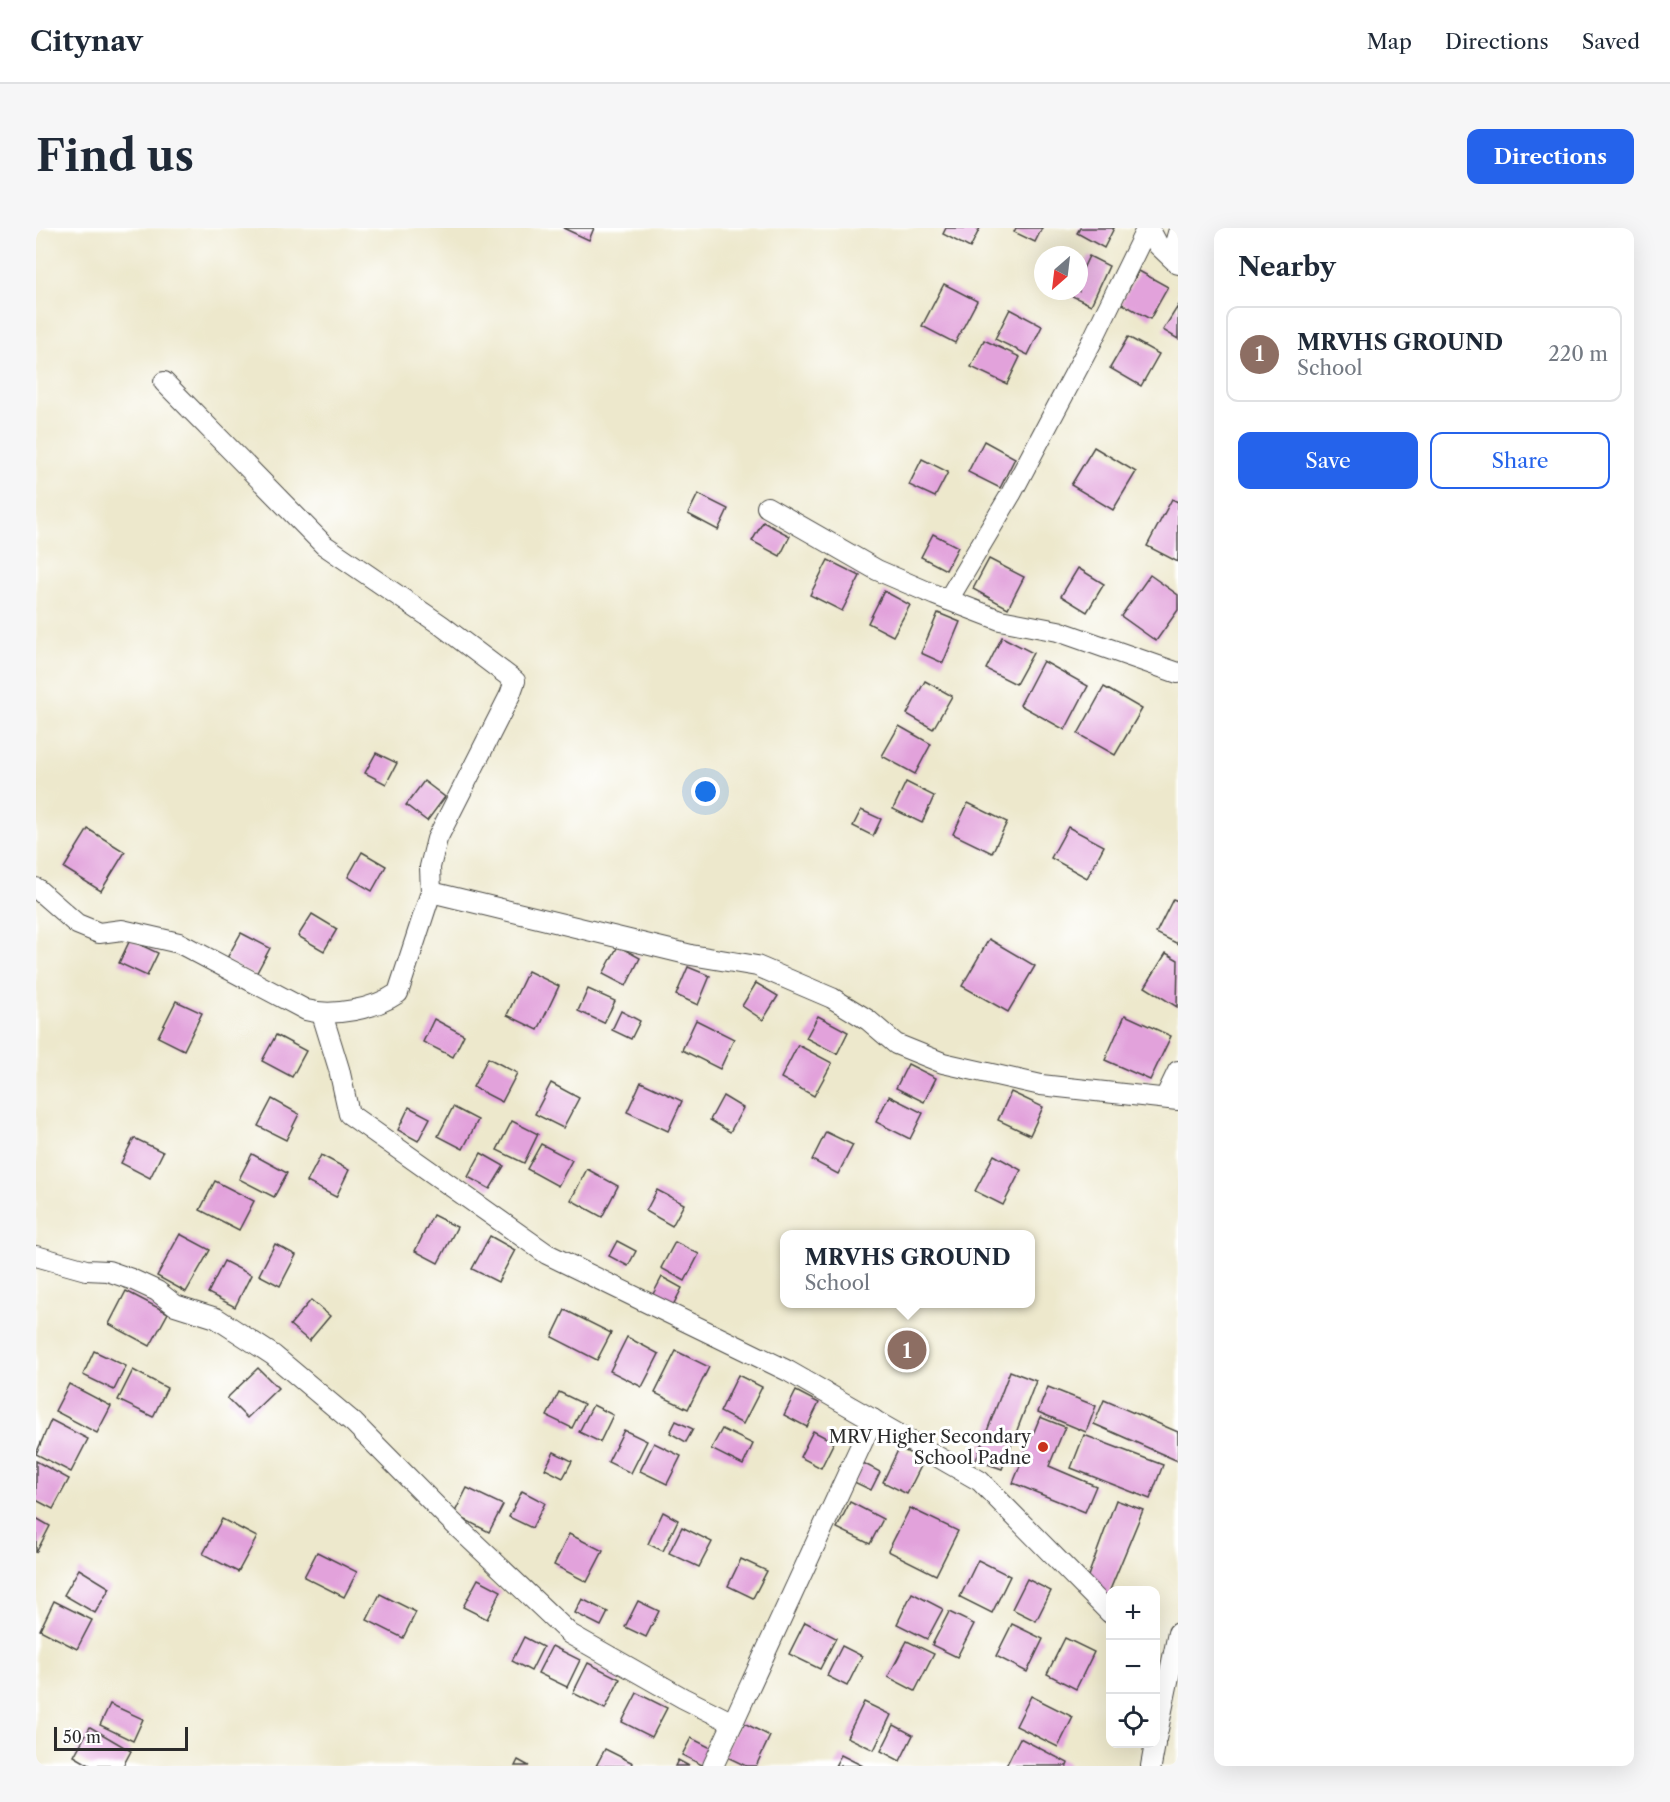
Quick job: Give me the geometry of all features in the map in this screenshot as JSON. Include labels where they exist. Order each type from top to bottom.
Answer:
[{"type":"street","points":[[1148,228],[1158,246],[1174,261]]},
{"type":"street","points":[[948,600],[1011,494],[1092,341],[1148,228]]},
{"type":"street","points":[[1174,261],[1178,233]]},
{"type":"street","points":[[36,888],[78,924],[99,933],[122,930],[179,943],[306,1010],[322,1014],[385,1002],[398,993],[431,892],[430,867],[437,839],[514,681],[450,631],[324,545],[164,382]]},
{"type":"street","points":[[767,507],[877,570],[948,600],[1000,620],[1058,631],[1178,673]]},
{"type":"street","points":[[431,892],[691,955],[757,966],[832,998],[868,1020],[896,1044],[944,1063],[1052,1086],[1122,1095],[1172,1098],[1178,1071]]},
{"type":"street","points":[[322,1014],[339,1069],[349,1114],[547,1254],[788,1371],[980,1480],[1106,1609]]},
{"type":"street","points":[[36,1256],[87,1270],[108,1271],[131,1279],[158,1291],[175,1305],[216,1318],[273,1355],[354,1423],[450,1520],[570,1634],[683,1698],[733,1723]]},
{"type":"street","points":[[713,1766],[873,1419]]},
{"type":"street","points":[[1160,1730],[1169,1709],[1162,1665],[1178,1633]]},
{"type":"street","points":[[1151,1766],[1154,1748]]},
{"type":"building","points":[[563,228],[594,228],[589,240]]},
{"type":"building","points":[[946,228],[980,228],[970,248],[943,234]]},
{"type":"building","points":[[1016,228],[1042,228],[1035,242],[1014,232]]},
{"type":"building","points":[[1080,228],[1114,228],[1104,248],[1077,233]]},
{"type":"building","points":[[1089,256],[1109,266],[1091,305],[1080,300],[1088,300]]},
{"type":"building","points":[[1139,271],[1168,287],[1150,319],[1121,303]]},
{"type":"building","points":[[944,284],[977,301],[955,343],[922,326]]},
{"type":"building","points":[[1178,306],[1178,339],[1163,330]]},
{"type":"building","points":[[1010,309],[1042,326],[1028,355],[995,339]]},
{"type":"building","points":[[1128,337],[1159,354],[1141,386],[1110,368]]},
{"type":"building","points":[[984,340],[1020,357],[1007,384],[971,367]]},
{"type":"building","points":[[984,441],[1015,458],[1000,488],[968,472]]},
{"type":"building","points":[[1094,447],[1136,472],[1113,510],[1071,485]]},
{"type":"building","points":[[922,459],[948,472],[935,497],[909,485]]},
{"type":"building","points":[[698,494],[728,509],[718,530],[688,514]]},
{"type":"building","points":[[1172,499],[1178,502],[1178,562],[1147,546]]},
{"type":"building","points":[[763,522],[790,536],[780,556],[752,541]]},
{"type":"building","points":[[933,534],[958,547],[946,570],[921,557]]},
{"type":"building","points":[[989,559],[1024,577],[1008,608],[973,589]]},
{"type":"building","points":[[828,560],[860,576],[842,611],[810,595]]},
{"type":"building","points":[[1078,568],[1104,584],[1087,612],[1061,596]]},
{"type":"building","points":[[1150,575],[1178,595],[1178,610],[1156,641],[1121,616]]},
{"type":"building","points":[[884,591],[910,605],[893,636],[868,623]]},
{"type":"building","points":[[938,613],[960,622],[943,663],[921,653]]},
{"type":"building","points":[[1002,637],[1033,653],[1016,684],[986,669]]},
{"type":"building","points":[[1043,661],[1088,686],[1065,730],[1020,705]]},
{"type":"building","points":[[925,681],[952,696],[933,729],[907,714]]},
{"type":"building","points":[[1104,687],[1142,709],[1115,755],[1078,734]]},
{"type":"building","points":[[899,726],[931,744],[915,774],[882,756]]},
{"type":"building","points":[[376,753],[397,763],[386,784],[365,773]]},
{"type":"building","points":[[424,781],[445,797],[427,821],[406,805]]},
{"type":"building","points":[[906,782],[934,796],[922,823],[893,809]]},
{"type":"building","points":[[968,803],[1007,822],[992,853],[953,834]]},
{"type":"building","points":[[861,810],[881,819],[873,836],[853,826]]},
{"type":"building","points":[[1068,827],[1104,846],[1087,878],[1051,858]]},
{"type":"building","points":[[88,829],[125,852],[101,891],[64,868]]},
{"type":"building","points":[[362,852],[386,866],[372,891],[348,877]]},
{"type":"building","points":[[1173,899],[1178,901],[1178,944],[1156,933]]},
{"type":"building","points":[[312,914],[337,929],[324,951],[298,936]]},
{"type":"building","points":[[241,933],[270,948],[255,976],[226,960]]},
{"type":"building","points":[[989,939],[1035,966],[1008,1012],[962,986]]},
{"type":"building","points":[[130,940],[158,953],[147,976],[119,963]]},
{"type":"building","points":[[618,946],[640,958],[626,986],[603,974]]},
{"type":"building","points":[[1166,953],[1178,960],[1177,1007],[1145,987]]},
{"type":"building","points":[[688,967],[710,976],[698,1005],[676,995]]},
{"type":"building","points":[[528,971],[559,986],[538,1030],[507,1015]]},
{"type":"building","points":[[756,983],[778,996],[763,1020],[742,1006]]},
{"type":"building","points":[[588,989],[615,1001],[604,1023],[578,1011]]},
{"type":"building","points":[[176,1001],[202,1013],[184,1050],[158,1037]]},
{"type":"building","points":[[621,1011],[640,1021],[631,1039],[612,1030]]},
{"type":"building","points":[[1125,1015],[1171,1036],[1150,1080],[1105,1060]]},
{"type":"building","points":[[818,1016],[848,1032],[837,1054],[806,1038]]},
{"type":"building","points":[[434,1019],[464,1035],[453,1057],[423,1042]]},
{"type":"building","points":[[696,1020],[734,1039],[720,1069],[682,1050]]},
{"type":"building","points":[[276,1035],[306,1051],[292,1077],[262,1061]]},
{"type":"building","points":[[798,1045],[832,1063],[814,1096],[781,1078]]},
{"type":"building","points":[[488,1058],[517,1073],[502,1102],[473,1087]]},
{"type":"building","points":[[908,1064],[936,1078],[924,1102],[896,1088]]},
{"type":"building","points":[[641,1082],[682,1101],[668,1131],[627,1112]]},
{"type":"building","points":[[551,1083],[579,1098],[563,1128],[535,1114]]},
{"type":"building","points":[[1011,1092],[1043,1107],[1030,1135],[998,1120]]},
{"type":"building","points":[[723,1096],[743,1108],[730,1132],[710,1120]]},
{"type":"building","points":[[889,1096],[923,1113],[910,1139],[876,1122]]},
{"type":"building","points":[[272,1099],[299,1114],[286,1140],[258,1126]]},
{"type":"building","points":[[409,1107],[430,1118],[418,1141],[398,1130]]},
{"type":"building","points":[[453,1107],[478,1120],[463,1149],[438,1136]]},
{"type":"building","points":[[512,1121],[538,1134],[524,1163],[497,1150]]},
{"type":"building","points":[[826,1132],[853,1145],[838,1174],[812,1160]]},
{"type":"building","points":[[134,1138],[163,1152],[150,1178],[121,1163]]},
{"type":"building","points":[[541,1144],[572,1160],[558,1186],[527,1169]]},
{"type":"building","points":[[481,1153],[504,1166],[490,1189],[468,1177]]},
{"type":"building","points":[[252,1154],[287,1173],[274,1197],[239,1179]]},
{"type":"building","points":[[321,1155],[349,1170],[336,1197],[307,1182]]},
{"type":"building","points":[[994,1155],[1021,1170],[1003,1205],[975,1191]]},
{"type":"building","points":[[587,1169],[618,1186],[602,1217],[571,1200]]},
{"type":"building","points":[[215,1181],[254,1201],[239,1230],[200,1210]]},
{"type":"building","points":[[657,1190],[684,1204],[672,1226],[646,1211]]},
{"type":"building","points":[[433,1215],[457,1227],[438,1263],[415,1251]]},
{"type":"building","points":[[180,1234],[210,1250],[186,1292],[157,1276]]},
{"type":"building","points":[[490,1236],[515,1250],[498,1282],[472,1269]]},
{"type":"building","points":[[617,1241],[636,1251],[628,1266],[609,1256]]},
{"type":"building","points":[[675,1242],[699,1254],[685,1281],[661,1268]]},
{"type":"building","points":[[275,1244],[296,1255],[280,1286],[259,1275]]},
{"type":"building","points":[[224,1261],[251,1275],[235,1307],[208,1293]]},
{"type":"building","points":[[662,1277],[682,1288],[672,1307],[652,1296]]},
{"type":"building","points":[[126,1291],[168,1313],[150,1346],[109,1324]]},
{"type":"building","points":[[311,1300],[330,1316],[309,1341],[290,1325]]},
{"type":"building","points":[[565,1310],[611,1333],[597,1360],[552,1337]]},
{"type":"building","points":[[627,1337],[659,1354],[642,1387],[610,1371]]},
{"type":"building","points":[[94,1351],[126,1366],[114,1390],[83,1375]]},
{"type":"building","points":[[676,1351],[709,1367],[688,1409],[655,1393]]},
{"type":"building","points":[[258,1368],[278,1388],[247,1418],[227,1398]]},
{"type":"building","points":[[133,1370],[167,1388],[153,1417],[118,1400]]},
{"type":"building","name":"MRV Higher Secondary School Padne","points":[[1010,1371],[1036,1381],[1002,1469],[976,1460]]},
{"type":"building","points":[[738,1375],[762,1387],[743,1424],[720,1412]]},
{"type":"building","points":[[69,1384],[111,1406],[97,1433],[55,1411]]},
{"type":"building","name":"MRV Higher Secondary School Padne","points":[[1048,1387],[1096,1406],[1086,1432],[1038,1412]]},
{"type":"building","points":[[796,1391],[819,1403],[807,1427],[784,1415]]},
{"type":"building","points":[[559,1392],[584,1404],[572,1428],[547,1416]]},
{"type":"building","points":[[1104,1400],[1178,1432],[1178,1461],[1094,1424]]},
{"type":"building","points":[[593,1405],[613,1415],[600,1442],[579,1432]]},
{"type":"building","name":"MRV Higher Secondary School Padne","points":[[1040,1417],[1065,1427],[1049,1466],[1096,1486],[1085,1512],[1013,1483]]},
{"type":"building","points":[[51,1420],[88,1439],[71,1472],[36,1454]]},
{"type":"building","points":[[676,1421],[693,1429],[686,1442],[670,1433]]},
{"type":"building","points":[[722,1429],[753,1444],[743,1465],[711,1449]]},
{"type":"building","points":[[624,1430],[647,1441],[631,1473],[608,1462]]},
{"type":"building","points":[[813,1431],[834,1442],[821,1468],[800,1457]]},
{"type":"building","name":"MRV Higher Secondary School Padne","points":[[1084,1435],[1163,1465],[1150,1499],[1071,1468]]},
{"type":"building","points":[[654,1443],[681,1456],[667,1484],[640,1471]]},
{"type":"building","points":[[899,1448],[924,1460],[907,1494],[883,1482]]},
{"type":"building","points":[[554,1452],[572,1461],[563,1478],[545,1469]]},
{"type":"building","points":[[36,1461],[69,1479],[53,1509],[36,1500]]},
{"type":"building","points":[[863,1463],[880,1472],[871,1490],[854,1482]]},
{"type":"building","points":[[467,1488],[503,1505],[489,1532],[454,1514]]},
{"type":"building","points":[[522,1491],[545,1503],[532,1528],[509,1517]]},
{"type":"building","points":[[1116,1500],[1143,1510],[1112,1586],[1106,1586],[1106,1595],[1084,1587]]},
{"type":"building","points":[[850,1502],[883,1519],[870,1544],[837,1528]]},
{"type":"building","points":[[910,1508],[958,1531],[936,1575],[888,1551]]},
{"type":"building","points":[[663,1512],[678,1520],[663,1551],[648,1544]]},
{"type":"building","points":[[36,1518],[50,1526],[36,1553]]},
{"type":"building","points":[[222,1519],[257,1537],[238,1572],[203,1554]]},
{"type":"building","points":[[682,1527],[712,1542],[699,1567],[669,1553]]},
{"type":"building","points":[[569,1534],[603,1551],[587,1582],[554,1565]]},
{"type":"building","points":[[317,1552],[357,1572],[344,1597],[304,1577]]},
{"type":"building","points":[[741,1559],[767,1571],[753,1598],[728,1586]]},
{"type":"building","points":[[978,1560],[1010,1576],[992,1613],[960,1597]]},
{"type":"building","points":[[79,1569],[110,1588],[95,1613],[64,1595]]},
{"type":"building","points":[[478,1579],[501,1591],[487,1619],[463,1607]]},
{"type":"building","points":[[1027,1579],[1051,1591],[1036,1621],[1012,1609]]},
{"type":"building","points":[[912,1593],[943,1609],[927,1639],[897,1624]]},
{"type":"building","points":[[380,1594],[416,1612],[403,1638],[367,1620]]},
{"type":"building","points":[[582,1599],[608,1612],[601,1626],[575,1613]]},
{"type":"building","points":[[54,1601],[92,1620],[77,1649],[40,1630]]},
{"type":"building","points":[[638,1601],[659,1611],[646,1637],[625,1627]]},
{"type":"building","points":[[949,1612],[974,1624],[957,1657],[932,1645]]},
{"type":"building","points":[[805,1622],[836,1638],[820,1669],[789,1654]]},
{"type":"building","points":[[1012,1624],[1043,1639],[1027,1672],[996,1656]]},
{"type":"building","points":[[524,1637],[543,1647],[531,1671],[512,1661]]},
{"type":"building","points":[[1065,1638],[1094,1652],[1076,1689],[1047,1674]]},
{"type":"building","points":[[907,1641],[934,1654],[915,1691],[888,1677]]},
{"type":"building","points":[[552,1646],[580,1660],[567,1687],[538,1673]]},
{"type":"building","points":[[842,1646],[862,1656],[847,1686],[827,1676]]},
{"type":"building","points":[[588,1663],[620,1679],[605,1709],[573,1693]]},
{"type":"building","points":[[637,1693],[667,1708],[652,1737],[622,1722]]},
{"type":"building","points":[[1031,1696],[1073,1717],[1058,1747],[1016,1726]]},
{"type":"building","points":[[864,1702],[891,1715],[874,1750],[847,1737]]},
{"type":"building","points":[[110,1704],[143,1719],[133,1741],[100,1725]]},
{"type":"building","points":[[740,1721],[770,1736],[756,1766],[746,1766],[723,1755]]},
{"type":"building","points":[[894,1725],[913,1735],[900,1761],[881,1751]]},
{"type":"building","points":[[90,1727],[131,1751],[123,1766],[91,1766],[74,1756]]},
{"type":"building","points":[[691,1738],[713,1749],[704,1766],[682,1755]]},
{"type":"building","points":[[1020,1738],[1068,1763],[1067,1766],[1006,1766]]},
{"type":"building","points":[[605,1749],[633,1763],[632,1766],[596,1766]]},
{"type":"building","points":[[841,1755],[863,1766],[835,1766]]},
{"type":"building","points":[[518,1760],[529,1766],[515,1766]]},
{"type":"building","points":[[678,1760],[689,1766],[675,1766]]},
{"type":"place","name":"MRVHS GROUND","points":[[907,1350]]},
{"type":"place","name":"MRV Higher Secondary School Padne","points":[[1043,1447]]}]
